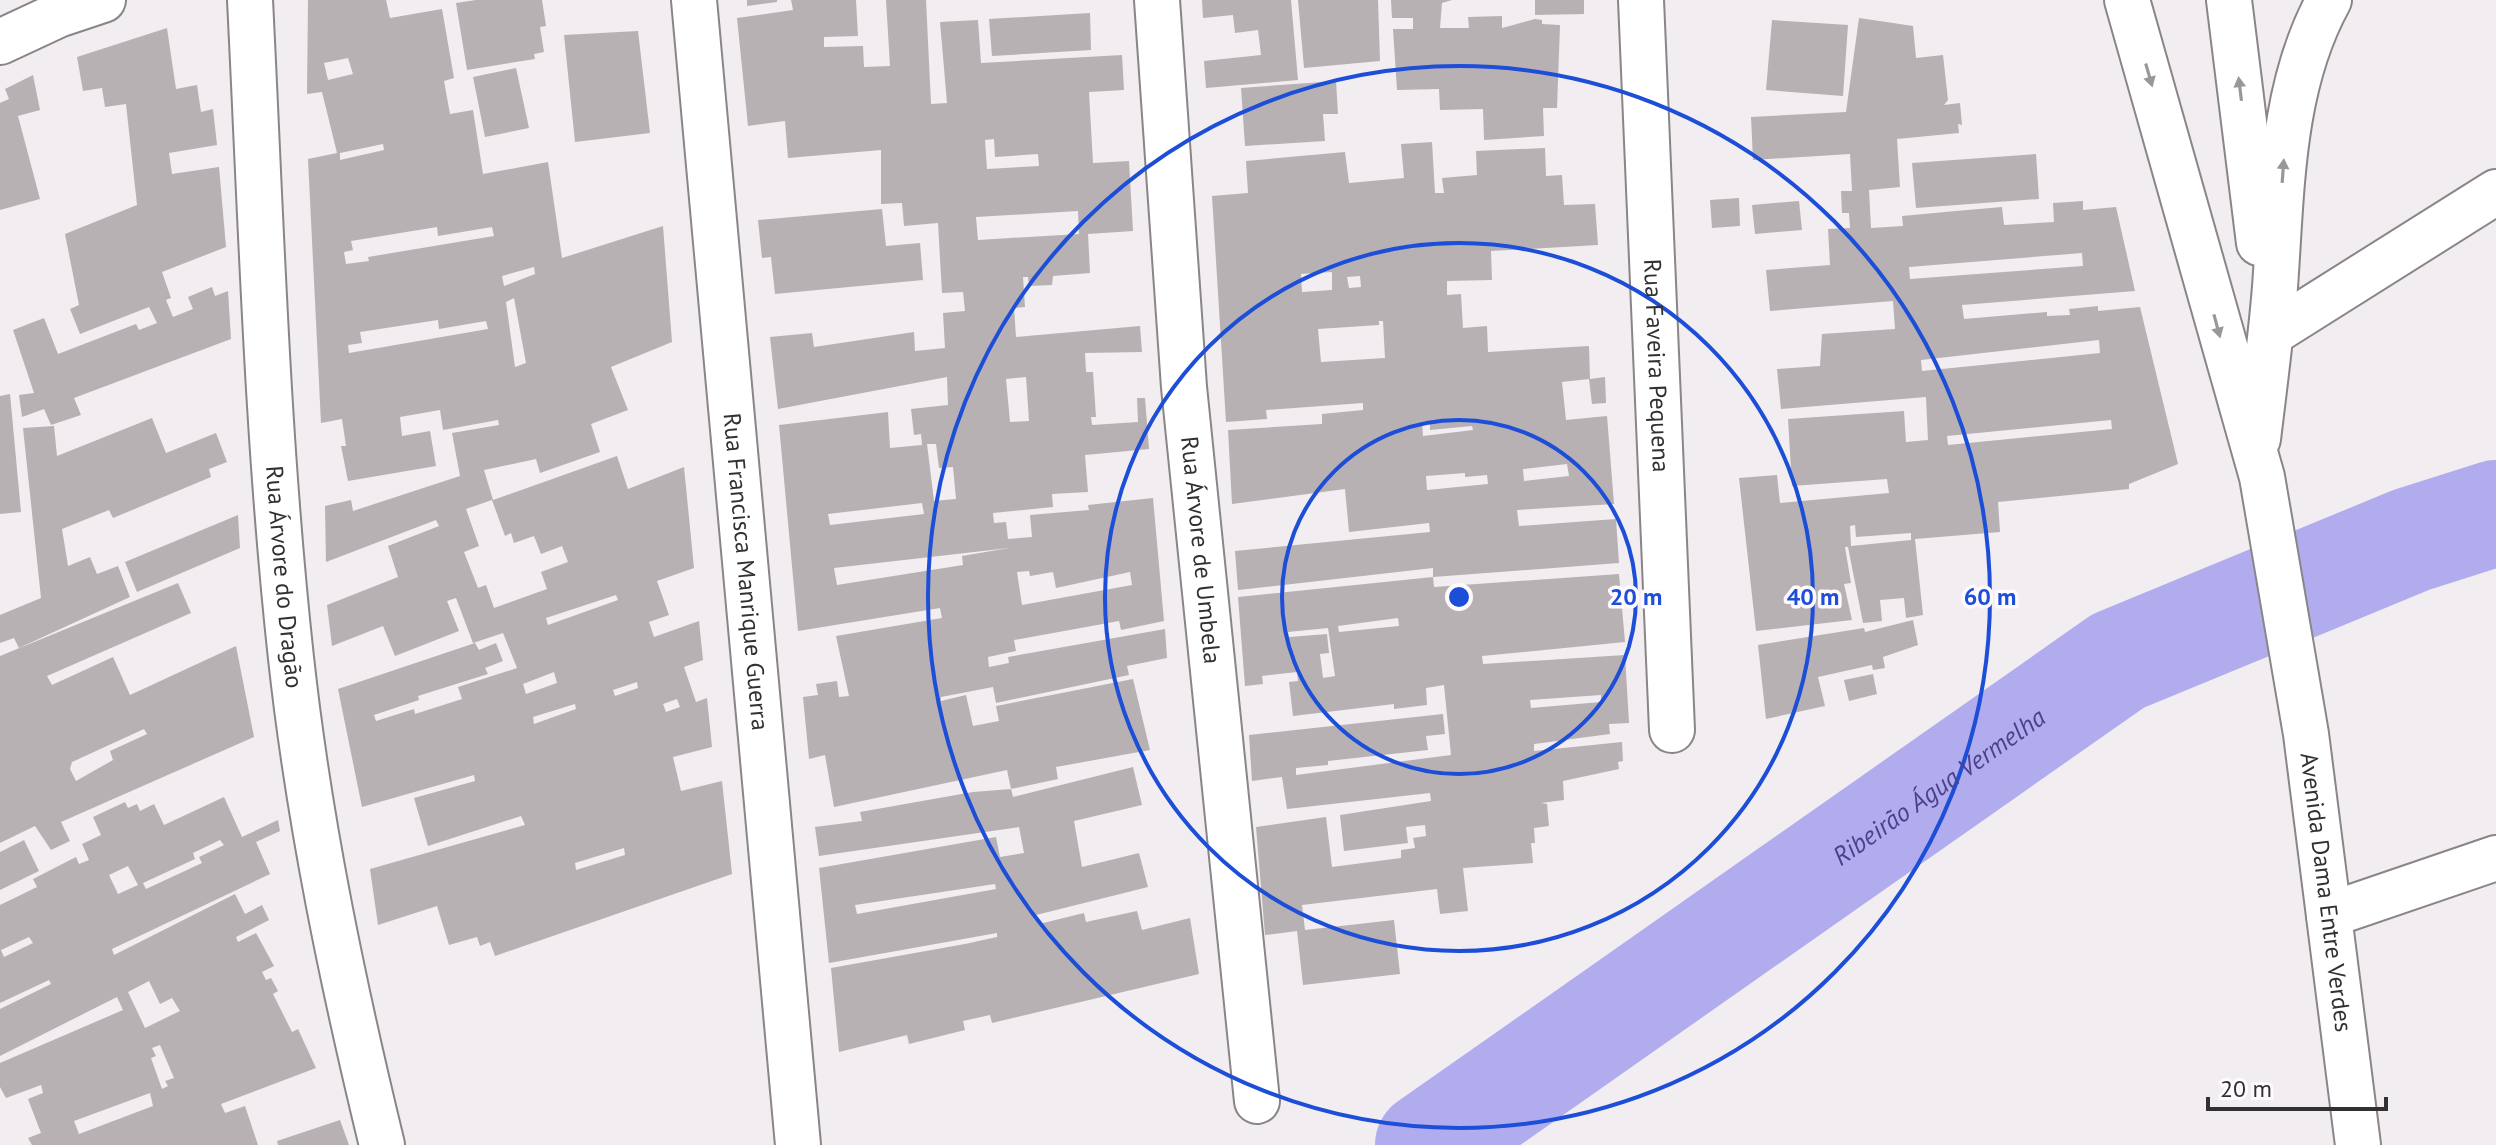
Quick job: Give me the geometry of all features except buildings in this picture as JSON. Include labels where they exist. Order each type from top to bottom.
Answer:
[{"type":"street","points":[[0,42],[58,15],[103,0]]},
{"type":"street","name":"Rua Árvore do Dragão","points":[[250,0],[268,345],[291,658],[327,901],[382,1145]]},
{"type":"street","name":"Rua Francisca Manrique Guerra","points":[[694,0],[798,1145]]},
{"type":"street","name":"Rua Árvore de Umbela","points":[[1157,0],[1184,387],[1257,1101]]},
{"type":"street","name":"Rua Faveira Pequena","points":[[1641,0],[1672,730]]},
{"type":"street","points":[[2127,0],[2179,176],[2219,336],[2260,463]]},
{"type":"street","points":[[2229,0],[2272,333]]},
{"type":"street","points":[[2260,463],[2285,136],[2312,30],[2329,0]]},
{"type":"street","points":[[2272,333],[2496,192]]},
{"type":"street","name":"Avenida Dama Entre Verdes","points":[[2260,463],[2306,734],[2358,1145]]},
{"type":"street","points":[[2329,915],[2496,858]]},
{"type":"waterway","name":"Ribeirão Água Vermelha","points":[[1428,1145],[2118,661],[2411,540],[2496,513]]}]
